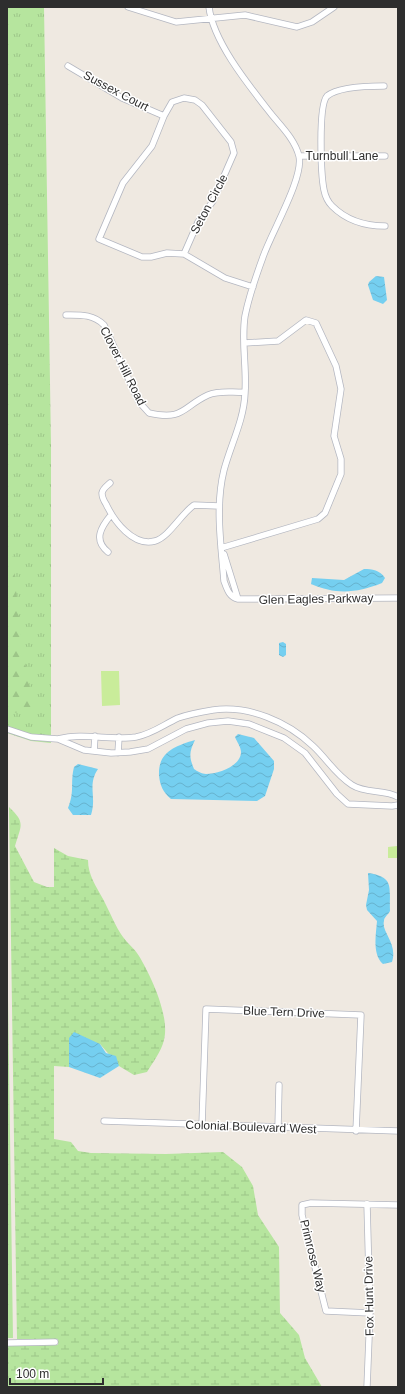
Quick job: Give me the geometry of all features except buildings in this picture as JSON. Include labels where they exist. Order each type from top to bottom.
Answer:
[{"type":"street","points":[[128,7],[176,22],[244,15],[297,27],[312,22],[334,7]]},
{"type":"street","points":[[209,7],[210,18],[230,57],[251,88],[291,138],[299,156],[298,175],[268,242],[245,317],[245,392],[241,419],[224,471],[219,506],[224,581],[236,599]]},
{"type":"street","name":"Sussex Court","points":[[68,66],[122,98],[164,116]]},
{"type":"street","points":[[384,86],[358,86],[328,96],[324,101],[321,111],[324,191],[332,206],[356,223],[367,226],[385,226]]},
{"type":"street","name":"Seton Circle","points":[[184,98],[195,100],[202,105],[231,142],[233,148],[231,163],[213,201],[198,222],[184,254],[167,253],[151,257],[142,256],[99,239],[123,183],[152,146],[164,116],[172,102],[184,98]]},
{"type":"street","name":"Turnbull Lane","points":[[299,156],[385,156]]},
{"type":"street","points":[[184,254],[225,278],[253,287]]},
{"type":"street","name":"Clover Hill Road","points":[[66,314],[89,316],[99,320],[104,325],[139,402],[149,413],[166,416],[177,414],[184,412],[209,395],[220,392],[245,392]]},
{"type":"street","points":[[221,548],[318,519],[324,513],[341,474],[341,459],[334,436],[341,389],[336,366],[316,323],[306,320],[278,341],[245,343]]},
{"type":"street","points":[[110,483],[103,490],[102,496],[111,515],[124,530],[138,539],[148,542],[157,540],[164,536],[194,505],[219,506]]},
{"type":"street","points":[[108,552],[102,546],[99,536],[101,528],[111,515]]},
{"type":"street","points":[[221,548],[229,568],[236,599]]},
{"type":"street","name":"Glen Eagles Parkway","points":[[236,599],[398,598]]},
{"type":"street","points":[[58,739],[69,736],[130,738],[148,735],[178,718],[215,710],[238,710],[257,714],[282,723],[299,734],[315,747],[338,775],[354,786],[368,791],[391,793],[398,797]]},
{"type":"street","points":[[7,729],[31,737],[58,739],[84,750],[118,753],[148,749],[186,729],[208,723],[228,722],[249,724],[284,738],[305,753],[337,794],[348,804],[385,806],[398,805]]},
{"type":"street","points":[[94,751],[95,736]]},
{"type":"street","points":[[118,753],[119,737]]},
{"type":"street","name":"Blue Tern Drive","points":[[202,1125],[206,1009],[361,1015],[356,1131]]},
{"type":"street","points":[[278,1128],[279,1085]]},
{"type":"street","name":"Colonial Boulevard West","points":[[104,1121],[356,1131],[398,1131]]},
{"type":"street","name":"Primrose Way","points":[[370,1313],[326,1311],[302,1215],[302,1205],[311,1203],[398,1205]]},
{"type":"street","name":"Fox Hunt Drive","points":[[367,1204],[370,1313],[367,1387]]},
{"type":"street","points":[[7,1343],[55,1342]]},
{"type":"green space","points":[[7,7],[44,7],[51,445],[51,743],[31,741],[7,733]]},
{"type":"green space","points":[[7,442],[14,570],[22,646],[34,710],[13,713],[7,710]]},
{"type":"green space","points":[[101,671],[119,671],[120,705],[102,706]]},
{"type":"green space","points":[[9,807],[18,817],[21,825],[15,846],[34,882],[47,887],[54,887],[54,848],[68,856],[88,860],[89,871],[117,928],[125,940],[137,953],[149,974],[162,1008],[164,1020],[164,1040],[159,1053],[147,1072],[134,1075],[119,1066],[100,1044],[69,1038],[69,1067],[54,1066],[54,1139],[71,1142],[78,1151],[91,1153],[166,1154],[223,1152],[242,1167],[253,1186],[258,1215],[279,1247],[280,1313],[299,1335],[305,1358],[322,1387],[7,1387],[7,1346],[58,1345],[58,1339],[17,1339]]},
{"type":"green space","points":[[397,846],[398,858],[388,858],[388,847]]},
{"type":"green space","points":[[7,928],[13,1338],[7,1338]]},
{"type":"water","points":[[376,276],[384,277],[387,300],[383,304],[373,300],[368,285],[369,282]]},
{"type":"water","points":[[364,569],[376,570],[385,578],[382,583],[355,591],[329,590],[311,584],[312,578],[344,580]]},
{"type":"water","points":[[283,642],[286,644],[286,655],[283,657],[279,655],[279,643]]},
{"type":"water","points":[[238,734],[254,738],[274,761],[274,769],[265,796],[257,801],[171,799],[166,794],[160,782],[159,767],[161,761],[169,751],[195,740],[190,754],[194,769],[204,774],[217,773],[233,765],[240,757],[240,746],[235,737]]},
{"type":"water","points":[[78,764],[98,769],[93,780],[93,809],[91,815],[73,815],[68,808],[72,792],[74,767]]},
{"type":"water","points":[[368,873],[383,877],[387,880],[390,889],[390,911],[384,920],[384,925],[393,949],[393,955],[392,962],[383,964],[377,955],[376,950],[377,921],[367,910],[366,905],[369,890]]},
{"type":"water","points":[[74,1032],[100,1044],[106,1053],[116,1056],[119,1066],[100,1078],[69,1067],[69,1038]]}]
